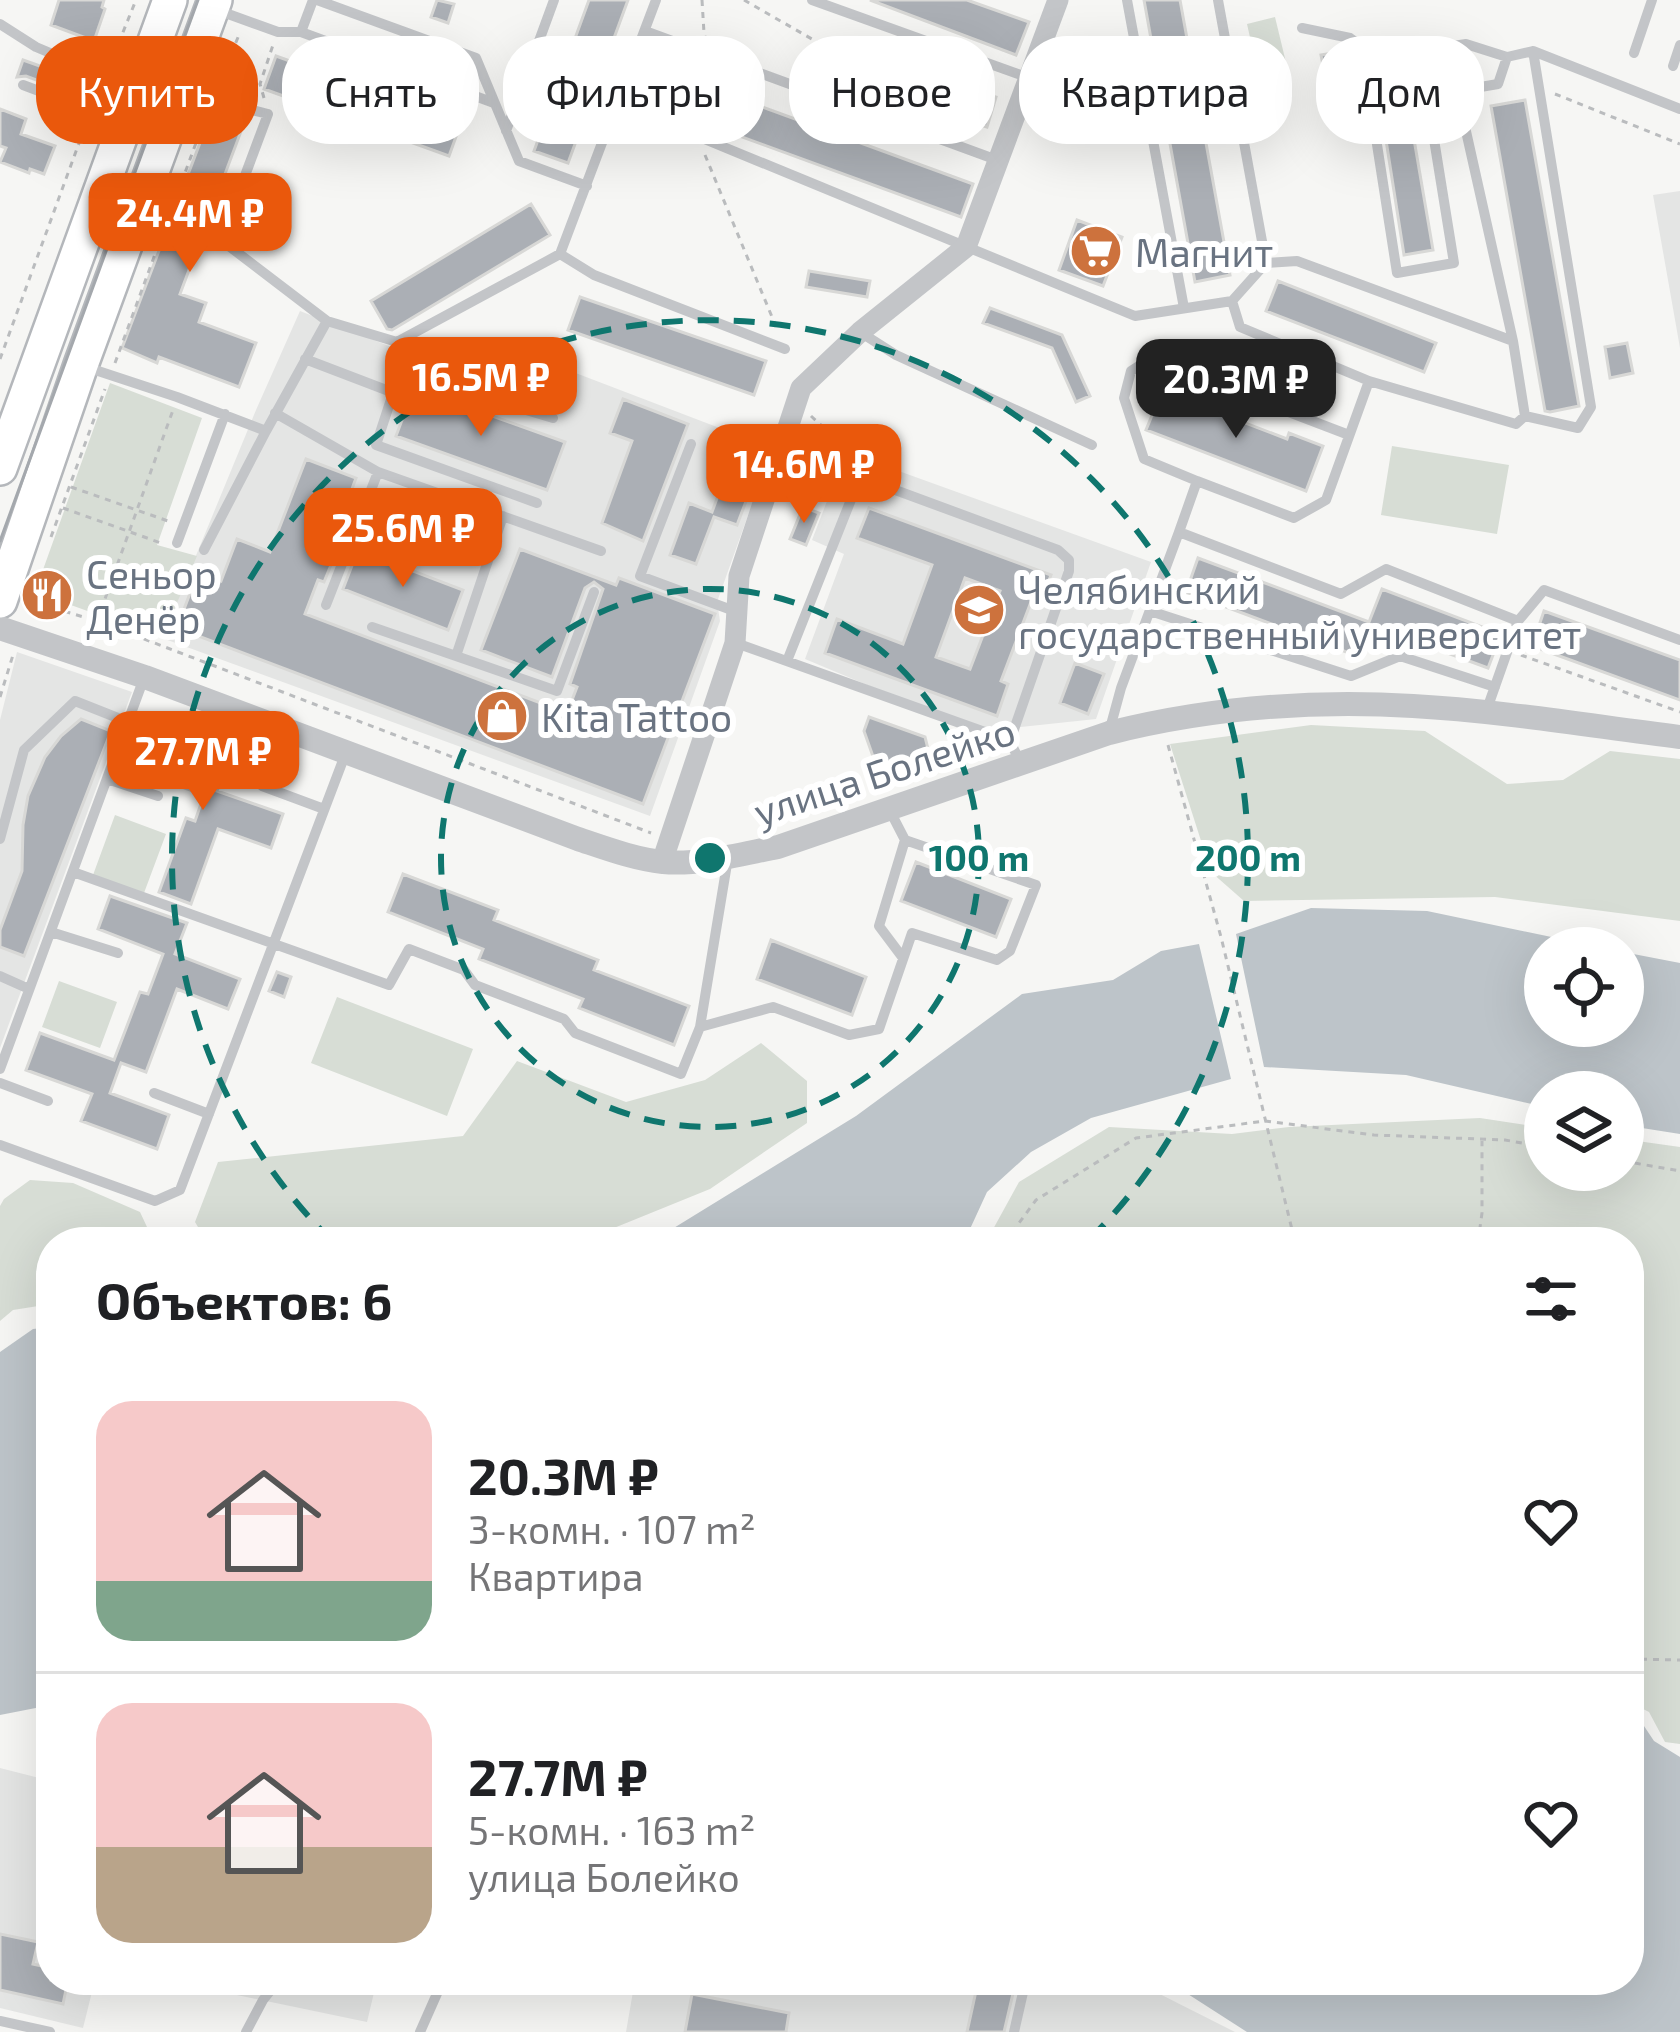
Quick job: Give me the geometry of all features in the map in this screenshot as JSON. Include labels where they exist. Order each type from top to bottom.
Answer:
[{"type":"main road","points":[[150,36],[170,0]]},
{"type":"main road","points":[[208,36],[214,4]]},
{"type":"main road","points":[[2,454],[98,144]]},
{"type":"main road","points":[[0,601],[95,371],[179,144]]},
{"type":"street","points":[[1045,36],[1058,0]]},
{"type":"street","points":[[665,851],[735,643],[739,575],[801,388],[860,332],[966,247],[1019,105]]},
{"type":"street","name":"улица Болейко","points":[[11,632],[145,676],[616,852],[728,857],[778,847],[889,808],[1016,752],[1161,720],[1276,706],[1414,706],[1680,737]]},
{"type":"lane","points":[[301,32],[315,0],[476,58],[503,124]]},
{"type":"lane","points":[[541,36],[554,0]]},
{"type":"lane","points":[[643,36],[656,0]]},
{"type":"lane","points":[[812,0],[1019,74]]},
{"type":"lane","points":[[1127,0],[1184,308]]},
{"type":"lane","points":[[1218,0],[1266,263]]},
{"type":"lane","points":[[1634,53],[1652,0]]},
{"type":"lane","points":[[214,4],[278,32],[301,32],[494,104]]},
{"type":"lane","points":[[0,24],[36,47]]},
{"type":"lane","points":[[1302,28],[1350,38],[1378,58],[1466,44],[1507,57],[1533,51],[1680,109]]},
{"type":"lane","points":[[645,31],[659,36]]},
{"type":"lane","points":[[1673,66],[1680,45]]},
{"type":"lane","points":[[1525,416],[1577,428],[1591,407],[1533,51]]},
{"type":"lane","points":[[1484,86],[1498,83],[1507,57]]},
{"type":"lane","points":[[765,75],[998,161]]},
{"type":"lane","points":[[22,85],[36,90]]},
{"type":"lane","points":[[1427,96],[1454,263],[1396,273],[1371,106],[1427,96]]},
{"type":"lane","points":[[258,111],[268,114],[221,240],[327,321],[397,342],[560,254],[603,144]]},
{"type":"lane","points":[[512,144],[519,161],[587,185]]},
{"type":"lane","points":[[716,144],[1135,316],[1232,301],[1266,263],[1297,261],[1513,341]]},
{"type":"lane","points":[[1468,144],[1513,341],[1525,416]]},
{"type":"lane","points":[[560,254],[593,275],[785,349]]},
{"type":"lane","points":[[1232,301],[1240,327],[1369,382],[1516,424],[1525,416]]},
{"type":"lane","points":[[204,550],[327,321]]},
{"type":"lane","points":[[860,332],[896,355],[1092,445]]},
{"type":"lane","points":[[305,359],[394,393]]},
{"type":"lane","points":[[1349,435],[1150,359],[1131,371],[1124,398],[1144,459],[1294,518],[1326,500],[1369,382]]},
{"type":"lane","points":[[95,371],[266,431]]},
{"type":"lane","points":[[537,503],[376,446],[400,372],[553,418]]},
{"type":"lane","points":[[275,413],[378,472],[602,551]]},
{"type":"lane","points":[[176,545],[225,414]]},
{"type":"lane","points":[[691,444],[640,576],[737,613]]},
{"type":"lane","points":[[326,605],[378,472]]},
{"type":"lane","points":[[735,643],[1016,752],[1069,560],[1058,550],[860,476],[787,661]]},
{"type":"lane","points":[[1109,733],[1197,481]]},
{"type":"lane","points":[[455,656],[503,516]]},
{"type":"lane","points":[[1179,532],[1341,594],[1386,569],[1518,620]]},
{"type":"lane","points":[[1486,714],[1518,620],[1544,590],[1680,640]]},
{"type":"lane","points":[[372,627],[557,691],[594,592]]},
{"type":"lane","points":[[1150,610],[1351,676],[1400,656],[1495,687]]},
{"type":"lane","points":[[0,1069],[145,676]]},
{"type":"lane","points":[[0,839],[24,750],[74,701],[128,722]]},
{"type":"lane","points":[[0,1145],[155,1202],[180,1190],[346,752]]},
{"type":"lane","points":[[107,779],[158,796]]},
{"type":"lane","points":[[262,786],[324,808]]},
{"type":"lane","points":[[889,808],[905,840],[879,926],[903,958]]},
{"type":"lane","points":[[700,1027],[773,1007],[849,1036],[879,1029],[912,933],[997,960],[1010,951],[1036,885],[905,840]]},
{"type":"lane","points":[[73,872],[389,985],[409,949],[464,970],[475,986],[564,1019],[575,1034],[682,1074],[700,1027],[728,857]]},
{"type":"lane","points":[[51,932],[118,953]]},
{"type":"lane","points":[[0,976],[29,989]]},
{"type":"lane","points":[[0,1083],[48,1100]]},
{"type":"lane","points":[[154,1093],[209,1114]]},
{"type":"lane","points":[[245,2032],[267,1995]]},
{"type":"lane","points":[[420,2032],[436,1995]]},
{"type":"lane","points":[[1014,2032],[1022,1995]]},
{"type":"lane","points":[[0,2021],[50,2032]]},
{"type":"path","points":[[127,36],[136,0]]},
{"type":"path","points":[[702,0],[705,36]]},
{"type":"path","points":[[744,0],[807,36]]},
{"type":"path","points":[[235,36],[245,20]]},
{"type":"path","points":[[268,114],[260,84],[278,32]]},
{"type":"path","points":[[1537,87],[1680,144]]},
{"type":"path","points":[[0,359],[95,144]]},
{"type":"path","points":[[48,545],[69,486],[95,371],[179,144]]},
{"type":"path","points":[[700,144],[785,349]]},
{"type":"path","points":[[801,388],[809,415],[889,488]]},
{"type":"path","points":[[97,621],[177,397]]},
{"type":"path","points":[[69,486],[168,521]]},
{"type":"path","points":[[62,508],[176,545]]},
{"type":"path","points":[[0,697],[11,632],[28,601],[97,621],[665,851]]},
{"type":"path","points":[[1508,650],[1680,712]]},
{"type":"path","points":[[1161,720],[1221,937],[1291,1227]]},
{"type":"path","points":[[1016,1227],[1036,1200],[1136,1138],[1265,1121],[1374,1135],[1524,1144]]},
{"type":"path","points":[[1480,1227],[1482,1139]]},
{"type":"path","points":[[1644,1165],[1680,1171]]},
{"type":"path","points":[[1644,1659],[1680,1660]]},
{"type":"shaded area","points":[[1275,17],[1280,36],[1250,36],[1247,24]]},
{"type":"shaded area","points":[[1680,191],[1680,348],[1653,195]]},
{"type":"shaded area","points":[[300,311],[524,399],[539,359],[772,448],[717,602],[720,621],[650,816],[162,638]]},
{"type":"shaded area","points":[[110,383],[202,418],[157,545],[197,556],[162,638],[35,592]]},
{"type":"shaded area","points":[[1392,446],[1509,465],[1497,534],[1381,515]]},
{"type":"shaded area","name":"Челябинский государственный университет","points":[[846,452],[1151,562],[1096,719],[991,730],[805,659],[844,554],[812,540]]},
{"type":"shaded area","points":[[17,652],[132,692],[0,1048],[0,720]]},
{"type":"shaded area","points":[[1311,725],[1425,731],[1507,784],[1563,780],[1610,751],[1680,759],[1680,921],[1495,897],[1244,901],[1211,872],[1170,744]]},
{"type":"shaded area","points":[[115,815],[166,834],[144,893],[93,875]]},
{"type":"shaded area","points":[[1311,908],[1427,911],[1524,931],[1524,1047],[1644,1047],[1644,956],[1680,963],[1680,1134],[1644,1128],[1644,1071],[1524,1071],[1524,1102],[1406,1075],[1264,1067],[1236,934]]},
{"type":"shaded area","points":[[1199,944],[1231,1079],[1091,1118],[1031,1152],[987,1192],[971,1227],[675,1227],[856,1116],[1022,994],[1113,980],[1161,951]]},
{"type":"shaded area","points":[[59,981],[117,1002],[100,1048],[42,1027]]},
{"type":"shaded area","points":[[337,997],[473,1049],[447,1116],[311,1063]]},
{"type":"shaded area","points":[[761,1043],[807,1081],[807,1123],[710,1189],[616,1227],[198,1227],[195,1222],[218,1162],[463,1136],[517,1061],[626,1102],[705,1080]]},
{"type":"shaded area","points":[[1480,1118],[1524,1125],[1524,1191],[1644,1191],[1644,1142],[1680,1147],[1680,1744],[1665,1742],[1644,1710],[1644,1227],[994,1227],[1019,1182],[1109,1127],[1232,1134]]},
{"type":"shaded area","points":[[30,1180],[73,1183],[140,1212],[147,1227],[36,1227],[36,1306],[13,1310],[0,1321],[0,1206]]},
{"type":"shaded area","points":[[33,1329],[36,1708],[0,1715],[0,1352]]},
{"type":"shaded area","points":[[1644,1726],[1654,1741],[1680,1757],[1680,2032],[1247,2032],[1189,1995],[1644,1995]]},
{"type":"shaded area","points":[[0,1768],[36,1777],[36,1995],[91,1995],[83,2028],[0,2008]]},
{"type":"shaded area","points":[[236,1995],[373,1995],[367,2022]]},
{"type":"shaded area","points":[[632,1995],[1162,1995],[1235,2032],[626,2032]]},
{"type":"building","points":[[59,0],[104,0],[96,36],[81,36],[51,25]]},
{"type":"building","points":[[437,0],[454,4],[448,23],[431,17]]},
{"type":"building","points":[[589,0],[628,0],[615,36],[576,36]]},
{"type":"building","points":[[870,0],[967,0],[1029,22],[1023,36],[1019,36],[1016,55],[995,47],[995,36],[966,36]]},
{"type":"building","points":[[1144,0],[1180,0],[1187,36],[1151,36]]},
{"type":"building","points":[[276,56],[282,58],[282,96],[264,89]]},
{"type":"building","points":[[23,60],[36,65],[36,80],[17,77]]},
{"type":"building","points":[[1525,100],[1579,406],[1550,412],[1545,411],[1491,106]]},
{"type":"building","points":[[765,108],[789,117],[789,144],[864,144],[973,184],[961,217],[761,144],[765,144]]},
{"type":"building","points":[[0,109],[26,119],[21,134],[36,139],[36,144],[55,146],[44,174],[0,162],[6,148],[0,146]]},
{"type":"building","points":[[200,144],[236,144],[180,294],[206,303],[199,322],[256,343],[239,387],[122,348]]},
{"type":"building","points":[[416,144],[453,144],[449,156]]},
{"type":"building","points":[[537,144],[575,144],[568,163],[534,151]]},
{"type":"building","points":[[1170,144],[1206,144],[1230,275],[1195,282]]},
{"type":"building","points":[[1387,144],[1415,144],[1433,250],[1404,255]]},
{"type":"building","points":[[531,204],[550,235],[387,329],[371,301]]},
{"type":"building","points":[[1077,220],[1122,237],[1103,286],[1059,270]]},
{"type":"building","points":[[809,271],[870,281],[867,297],[806,287]]},
{"type":"building","points":[[1278,281],[1436,343],[1424,372],[1266,311]]},
{"type":"building","points":[[580,297],[766,361],[754,395],[568,330]]},
{"type":"building","points":[[990,308],[1062,335],[1090,396],[1076,402],[1052,348],[983,323]]},
{"type":"building","points":[[1627,343],[1633,373],[1610,378],[1605,347]]},
{"type":"building","points":[[414,388],[565,442],[547,490],[396,436]]},
{"type":"building","points":[[1162,391],[1287,439],[1289,433],[1323,446],[1306,491],[1146,430]]},
{"type":"building","points":[[623,399],[688,424],[643,541],[602,523],[632,441],[610,433]]},
{"type":"building","points":[[734,452],[761,462],[737,525],[714,517],[696,564],[670,555],[689,503],[712,512]]},
{"type":"building","points":[[306,459],[356,478],[333,540],[340,543],[305,614],[567,713],[577,687],[570,684],[603,589],[594,582],[585,588],[552,677],[481,650],[520,549],[616,585],[619,578],[715,614],[643,804],[177,628],[198,572],[221,581],[237,539],[270,552]]},
{"type":"building","points":[[803,507],[819,513],[806,545],[790,539]]},
{"type":"building","points":[[869,508],[1051,575],[1040,605],[1031,602],[1001,681],[1008,684],[997,716],[825,653],[837,619],[903,644],[932,565],[857,538]],"holes":[[[965,578],[1000,591],[970,669],[936,657]]]},
{"type":"building","points":[[358,550],[463,590],[448,630],[343,589]]},
{"type":"building","points":[[1198,558],[1369,622],[1382,589],[1501,634],[1488,668],[1369,624],[1357,656],[1186,592]]},
{"type":"building","points":[[1544,611],[1680,660],[1680,700],[1532,646]]},
{"type":"building","points":[[1075,663],[1104,674],[1088,714],[1060,703]]},
{"type":"building","points":[[869,717],[925,737],[931,761],[881,779],[864,731]]},
{"type":"building","points":[[81,719],[111,731],[24,956],[0,947],[0,930],[22,871],[28,796],[45,757]]},
{"type":"building","points":[[151,735],[228,763],[217,791],[283,814],[271,848],[218,829],[191,904],[159,892],[186,818],[195,821],[204,795],[138,771]]},
{"type":"building","points":[[916,862],[1011,899],[996,937],[901,901]]},
{"type":"building","points":[[403,874],[498,910],[494,920],[598,960],[594,970],[689,1006],[674,1045],[579,1008],[583,999],[479,959],[483,949],[388,912]]},
{"type":"building","points":[[110,896],[187,923],[175,954],[240,979],[228,1009],[177,989],[146,1072],[121,1063],[110,1093],[169,1115],[157,1149],[81,1121],[92,1094],[26,1070],[40,1033],[114,1060],[140,992],[148,994],[163,954],[98,929]]},
{"type":"building","points":[[771,940],[866,977],[852,1015],[757,979]]},
{"type":"building","points":[[277,972],[291,977],[284,997],[269,991]]},
{"type":"building","points":[[0,1934],[36,1942],[36,1995],[65,1995],[63,2004],[0,1990]]},
{"type":"building","points":[[692,1995],[789,2013],[786,2032],[685,2032]]},
{"type":"building","points":[[975,1995],[1013,1995],[1004,2032],[967,2032]]},
{"type":"tram line","points":[[0,541],[198,0]]},
{"type":"place","name":"Магнит","points":[[1096,251]]},
{"type":"place","name":"Сеньор Денёр","points":[[47,595]]},
{"type":"place","name":"Челябинский государственный университет","points":[[979,610]]},
{"type":"place","name":"Kita Tattoo","points":[[502,716]]}]
